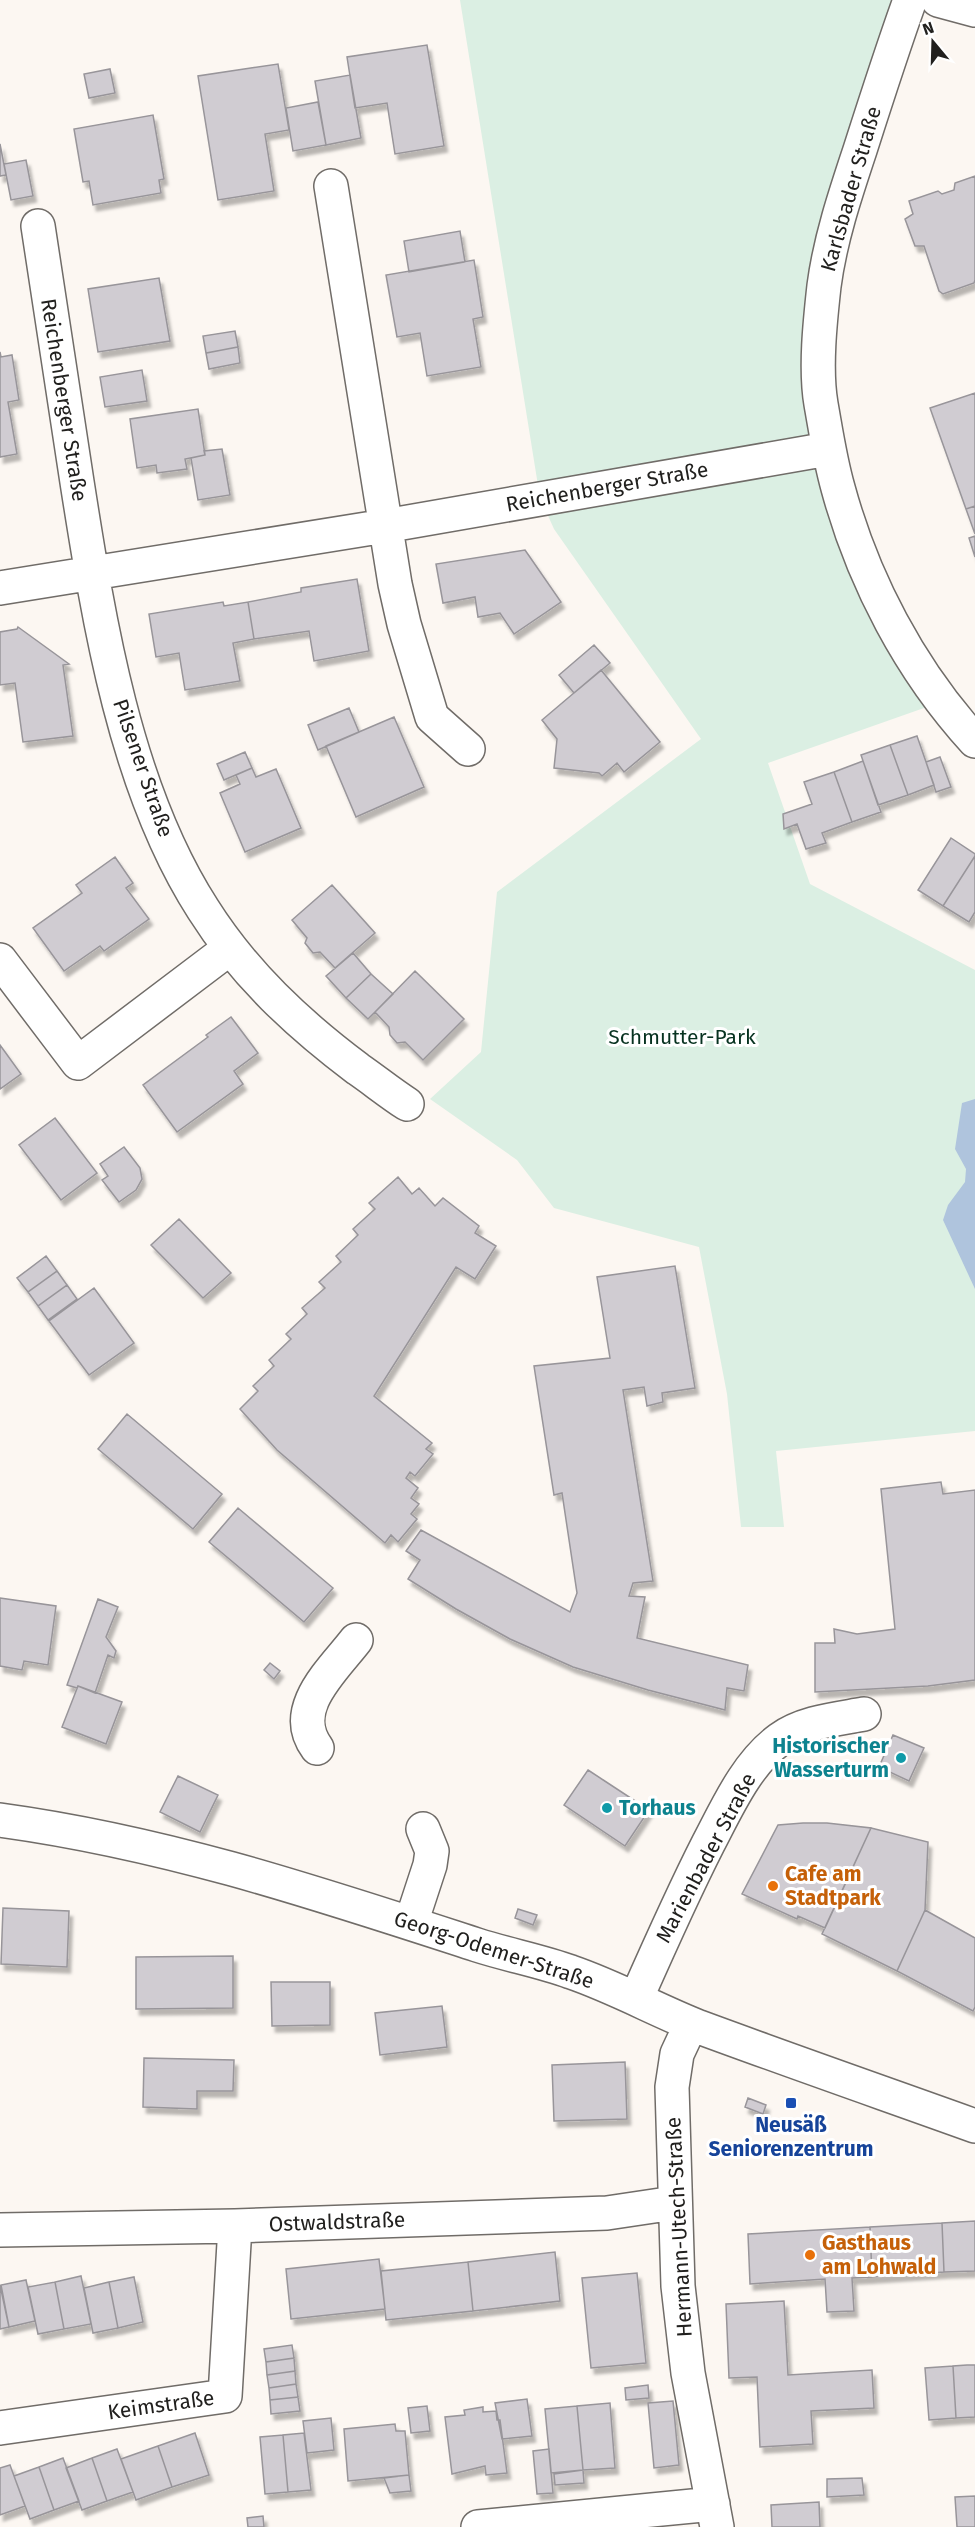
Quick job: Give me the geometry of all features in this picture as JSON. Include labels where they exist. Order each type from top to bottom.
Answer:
[{"type":"street","name":"Karlsbader Straße","points":[[910,0],[843,204],[824,285],[820,325],[821,403],[828,449],[850,528],[882,604],[941,702],[975,741]]},
{"type":"street","points":[[938,0],[975,10]]},
{"type":"street","points":[[331,186],[404,624],[432,717],[468,749]]},
{"type":"street","name":"Reichenberger Straße","points":[[38,226],[92,574]]},
{"type":"street","name":"Reichenberger Straße","points":[[0,588],[386,526],[828,449]]},
{"type":"street","name":"Pilsener Straße","points":[[92,574],[116,693],[134,754],[155,815],[202,908],[230,948],[286,1011],[323,1042],[407,1104]]},
{"type":"street","points":[[0,960],[78,1063],[230,948]]},
{"type":"street","points":[[317,1748],[310,1738],[306,1724],[307,1712],[313,1696],[356,1640]]},
{"type":"street","name":"Marienbader Straße","points":[[636,1999],[692,1876],[728,1806],[754,1766],[782,1738],[807,1727],[864,1714]]},
{"type":"street","name":"Georg-Odemer-Straße","points":[[0,1820],[114,1839],[204,1860],[298,1886],[481,1946],[571,1972],[692,2024],[814,2070],[975,2126]]},
{"type":"street","points":[[411,1923],[430,1865],[432,1851],[423,1829]]},
{"type":"street","name":"Hermann-Utech-Straße","points":[[478,2527],[715,2515],[688,2373],[678,2286],[674,2203],[672,2087],[677,2054],[692,2024]]},
{"type":"street","name":"Ostwaldstraße","points":[[0,2230],[235,2226],[607,2212],[674,2203]]},
{"type":"street","name":"Keimstraße","points":[[0,2428],[225,2396],[235,2226]]},
{"type":"green space","name":"Schmutter-Park","points":[[460,0],[910,0],[843,204],[828,449],[941,702],[768,763],[810,884],[975,970],[975,1431],[776,1451],[784,1527],[741,1527],[727,1394],[699,1247],[554,1208],[517,1160],[430,1099],[481,1052],[497,892],[701,739],[554,529],[540,498]]},
{"type":"water","points":[[975,1099],[975,1289],[943,1220],[948,1205],[965,1182],[966,1169],[955,1149],[962,1103]]},
{"type":"building","points":[[427,45],[444,146],[395,154],[387,103],[355,108],[347,57]]},
{"type":"building","points":[[278,64],[289,130],[265,134],[274,191],[218,200],[198,76]]},
{"type":"building","points":[[110,69],[115,93],[89,98],[84,74]]},
{"type":"building","points":[[350,75],[361,138],[326,145],[315,81]]},
{"type":"building","points":[[318,102],[326,145],[293,151],[286,108]]},
{"type":"building","points":[[153,115],[164,179],[159,180],[161,193],[93,205],[89,181],[83,182],[74,129]]},
{"type":"building","points":[[0,144],[6,175],[0,176]]},
{"type":"building","points":[[26,160],[33,196],[11,200],[4,164]]},
{"type":"building","points":[[975,176],[975,280],[974,283],[943,294],[939,291],[924,246],[915,246],[905,219],[913,214],[909,201],[938,191],[942,194],[954,190],[955,183]]},
{"type":"building","points":[[460,231],[465,262],[409,272],[404,241]]},
{"type":"building","points":[[474,260],[483,317],[473,319],[481,367],[427,376],[420,333],[397,337],[386,275]]},
{"type":"building","points":[[159,278],[170,341],[98,352],[88,289]]},
{"type":"building","points":[[235,331],[238,347],[206,353],[203,336]]},
{"type":"building","points":[[238,347],[240,363],[209,369],[206,353]]},
{"type":"building","points":[[0,352],[1,357],[12,355],[19,400],[8,402],[17,454],[0,457]]},
{"type":"building","points":[[142,370],[147,401],[105,407],[100,377]]},
{"type":"building","points":[[975,393],[975,506],[966,509],[930,408]]},
{"type":"building","points":[[198,409],[205,455],[185,459],[187,469],[157,473],[156,465],[137,468],[130,419]]},
{"type":"building","points":[[222,449],[230,495],[198,500],[191,458],[205,455],[204,451]]},
{"type":"building","points":[[975,506],[975,534],[966,509]]},
{"type":"building","points":[[975,536],[975,557],[969,538]]},
{"type":"building","points":[[525,550],[561,602],[514,634],[500,613],[478,617],[475,597],[443,603],[436,564]]},
{"type":"building","points":[[357,579],[369,651],[314,661],[309,631],[254,639],[248,602],[301,592],[301,588]]},
{"type":"building","points":[[223,602],[224,606],[248,602],[254,639],[233,643],[240,681],[185,690],[179,653],[156,657],[149,614]]},
{"type":"building","points":[[18,627],[69,664],[63,665],[73,736],[23,742],[15,683],[0,685],[0,632]]},
{"type":"building","points":[[594,645],[610,663],[574,693],[559,675]]},
{"type":"building","points":[[601,670],[660,742],[624,772],[617,763],[602,776],[599,773],[554,768],[557,739],[542,720]]},
{"type":"building","points":[[349,708],[359,732],[318,750],[308,725]]},
{"type":"building","points":[[394,717],[424,787],[356,817],[326,746]]},
{"type":"building","points":[[917,736],[934,785],[908,795],[890,745]]},
{"type":"building","points":[[890,745],[908,795],[878,805],[861,755]]},
{"type":"building","points":[[245,752],[252,768],[224,780],[217,764]]},
{"type":"building","points":[[940,757],[951,787],[936,792],[926,762]]},
{"type":"building","points":[[863,761],[881,812],[852,822],[834,772]]},
{"type":"building","points":[[252,768],[256,777],[276,769],[301,828],[245,852],[220,793],[240,784],[236,775]]},
{"type":"building","points":[[834,772],[852,822],[822,833],[826,843],[806,849],[797,824],[784,829],[783,814],[812,804],[804,782]]},
{"type":"building","points":[[951,838],[975,856],[943,906],[918,890]]},
{"type":"building","points":[[975,856],[975,912],[969,922],[943,906]]},
{"type":"building","points":[[115,857],[133,883],[126,888],[149,919],[104,951],[100,946],[64,971],[33,928],[82,893],[76,885]]},
{"type":"building","points":[[332,885],[375,933],[335,968],[320,952],[313,953],[305,943],[307,938],[292,920]]},
{"type":"building","points":[[353,953],[371,974],[346,998],[326,976]]},
{"type":"building","points":[[415,971],[464,1019],[423,1060],[405,1042],[397,1043],[390,1035],[389,1027],[375,1012]]},
{"type":"building","points":[[371,974],[393,994],[368,1019],[346,998]]},
{"type":"building","points":[[231,1017],[258,1053],[234,1071],[243,1084],[177,1132],[143,1085]]},
{"type":"building","points":[[0,1045],[21,1074],[0,1089]]},
{"type":"building","points":[[55,1118],[97,1173],[61,1200],[19,1145]]},
{"type":"building","points":[[124,1147],[140,1168],[142,1179],[136,1190],[119,1202],[102,1180],[108,1176],[100,1164]]},
{"type":"building","points":[[398,1177],[412,1194],[419,1188],[435,1206],[443,1198],[479,1226],[475,1233],[496,1246],[475,1279],[456,1267],[374,1396],[432,1443],[426,1449],[433,1454],[415,1476],[410,1472],[406,1478],[418,1488],[411,1498],[419,1504],[411,1514],[417,1519],[398,1542],[391,1535],[385,1543],[277,1450],[240,1409],[258,1391],[253,1386],[274,1366],[269,1360],[291,1339],[286,1334],[307,1314],[302,1308],[325,1288],[319,1282],[341,1262],[336,1256],[358,1235],[353,1229],[375,1209],[369,1203]]},
{"type":"building","points":[[179,1219],[231,1273],[203,1298],[151,1245]]},
{"type":"building","points":[[46,1256],[57,1271],[28,1292],[17,1278]]},
{"type":"building","points":[[675,1266],[695,1388],[662,1393],[663,1402],[647,1406],[644,1387],[623,1390],[653,1581],[633,1583],[629,1596],[645,1597],[637,1638],[748,1665],[744,1691],[727,1688],[725,1710],[573,1667],[510,1639],[408,1579],[420,1560],[406,1551],[421,1530],[570,1612],[577,1593],[562,1493],[554,1495],[534,1366],[610,1358],[597,1277]]},
{"type":"building","points":[[57,1271],[67,1285],[38,1306],[28,1292]]},
{"type":"building","points":[[67,1285],[77,1299],[48,1320],[38,1306]]},
{"type":"building","points":[[94,1288],[134,1343],[89,1375],[49,1321]]},
{"type":"building","points":[[127,1414],[222,1494],[193,1529],[98,1449]]},
{"type":"building","points":[[941,1482],[943,1494],[975,1490],[975,1680],[928,1686],[815,1692],[815,1643],[835,1643],[834,1629],[857,1634],[895,1629],[881,1489]]},
{"type":"building","points":[[238,1508],[333,1588],[304,1622],[209,1542]]},
{"type":"building","points":[[0,1598],[56,1606],[48,1665],[24,1661],[22,1670],[0,1666]]},
{"type":"building","points":[[98,1599],[118,1607],[106,1637],[116,1651],[114,1658],[108,1655],[95,1693],[78,1686],[77,1688],[67,1685]]},
{"type":"building","points":[[270,1663],[280,1671],[274,1679],[264,1670]]},
{"type":"building","points":[[78,1686],[122,1702],[106,1744],[62,1727]]},
{"type":"building","name":"Historischer Wasserturm","points":[[893,1735],[924,1748],[909,1781],[879,1767]]},
{"type":"building","name":"Torhaus","points":[[588,1770],[649,1810],[625,1846],[564,1805]]},
{"type":"building","points":[[178,1776],[218,1795],[200,1832],[160,1812]]},
{"type":"building","points":[[803,1823],[871,1828],[825,1928],[798,1916],[797,1919],[742,1894],[778,1825]]},
{"type":"building","points":[[871,1828],[928,1842],[925,1910],[897,1971],[822,1934]]},
{"type":"building","points":[[3,1908],[69,1911],[67,1967],[1,1964]]},
{"type":"building","points":[[518,1909],[537,1915],[533,1925],[515,1918]]},
{"type":"building","points":[[925,1910],[975,1938],[975,2007],[973,2011],[897,1971]]},
{"type":"building","points":[[233,1956],[233,2008],[136,2009],[136,1957]]},
{"type":"building","points":[[271,1982],[330,1982],[330,2025],[272,2026]]},
{"type":"building","points":[[442,2006],[447,2047],[380,2055],[375,2013]]},
{"type":"building","points":[[144,2058],[234,2060],[233,2091],[197,2091],[197,2109],[143,2107]]},
{"type":"building","points":[[625,2062],[627,2119],[554,2121],[552,2065]]},
{"type":"building","points":[[748,2098],[766,2105],[763,2114],[745,2107]]},
{"type":"building","points":[[975,2221],[975,2271],[944,2272],[942,2223]]},
{"type":"building","points":[[942,2223],[944,2272],[872,2277],[870,2227]]},
{"type":"building","name":"Gasthaus am Lohwald","points":[[870,2227],[872,2277],[852,2278],[854,2311],[827,2312],[825,2279],[750,2284],[748,2234]]},
{"type":"building","points":[[555,2252],[560,2301],[473,2311],[468,2262]]},
{"type":"building","points":[[379,2259],[385,2309],[291,2319],[286,2269]]},
{"type":"building","points":[[468,2262],[473,2311],[386,2320],[381,2271]]},
{"type":"building","points":[[637,2273],[646,2363],[591,2368],[582,2278]]},
{"type":"building","points":[[81,2276],[91,2324],[64,2329],[55,2282]]},
{"type":"building","points":[[134,2277],[143,2322],[118,2328],[109,2282]]},
{"type":"building","points":[[26,2280],[35,2321],[9,2327],[1,2285]]},
{"type":"building","points":[[55,2282],[64,2329],[38,2334],[28,2287]]},
{"type":"building","points":[[109,2282],[118,2328],[93,2333],[84,2288]]},
{"type":"building","points":[[0,2285],[9,2327],[0,2329]]},
{"type":"building","points":[[784,2301],[788,2375],[872,2370],[874,2408],[811,2411],[813,2444],[760,2447],[757,2377],[729,2378],[726,2304]]},
{"type":"building","points":[[292,2345],[294,2358],[266,2362],[264,2349]]},
{"type":"building","points":[[294,2358],[295,2371],[267,2375],[266,2362]]},
{"type":"building","points":[[975,2365],[975,2417],[956,2418],[953,2366]]},
{"type":"building","points":[[953,2366],[956,2418],[929,2420],[925,2368]]},
{"type":"building","points":[[295,2371],[296,2384],[269,2388],[267,2375]]},
{"type":"building","points":[[296,2384],[298,2397],[270,2400],[269,2388]]},
{"type":"building","points":[[648,2385],[649,2398],[626,2400],[625,2388]]},
{"type":"building","points":[[298,2397],[300,2411],[271,2414],[270,2400]]},
{"type":"building","points":[[527,2399],[532,2436],[502,2439],[495,2403]]},
{"type":"building","points":[[673,2401],[679,2465],[654,2468],[648,2403]]},
{"type":"building","points":[[610,2403],[615,2468],[583,2470],[577,2406]]},
{"type":"building","points":[[427,2406],[430,2431],[411,2433],[408,2408]]},
{"type":"building","points":[[577,2406],[583,2470],[551,2473],[545,2409]]},
{"type":"building","points":[[483,2407],[483,2412],[496,2411],[497,2420],[500,2420],[507,2473],[486,2475],[485,2466],[452,2474],[445,2417],[465,2415],[464,2410]]},
{"type":"building","points":[[331,2418],[334,2450],[307,2453],[303,2421]]},
{"type":"building","points":[[395,2424],[396,2431],[405,2431],[409,2475],[348,2481],[344,2429]]},
{"type":"building","points":[[195,2433],[209,2475],[172,2487],[158,2446]]},
{"type":"building","points":[[304,2433],[311,2490],[288,2492],[283,2435]]},
{"type":"building","points":[[283,2435],[288,2492],[265,2494],[260,2437]]},
{"type":"building","points":[[158,2446],[172,2487],[136,2500],[121,2459]]},
{"type":"building","points":[[117,2449],[133,2492],[107,2501],[92,2458]]},
{"type":"building","points":[[549,2449],[553,2493],[537,2494],[533,2451]]},
{"type":"building","points":[[63,2458],[79,2501],[54,2510],[39,2467]]},
{"type":"building","points":[[92,2458],[107,2501],[82,2510],[66,2468]]},
{"type":"building","points":[[10,2465],[25,2506],[0,2515],[0,2468]]},
{"type":"building","points":[[39,2467],[54,2510],[30,2519],[14,2476]]},
{"type":"building","points":[[583,2470],[584,2483],[555,2485],[554,2474]]},
{"type":"building","points":[[409,2475],[411,2491],[390,2493],[384,2478]]},
{"type":"building","points":[[862,2478],[864,2495],[827,2497],[827,2479]]},
{"type":"building","points":[[975,2496],[975,2527],[957,2527],[955,2497]]},
{"type":"building","points":[[819,2502],[820,2527],[772,2527],[771,2505]]},
{"type":"building","points":[[263,2516],[264,2527],[248,2527],[247,2518]]},
{"type":"place","name":"Historischer Wasserturm","points":[[901,1758]]},
{"type":"place","name":"Torhaus","points":[[607,1808]]},
{"type":"place","name":"Cafe am Stadtpark","points":[[773,1886]]},
{"type":"place","name":"Neusäß Seniorenzentrum","points":[[791,2103]]},
{"type":"place","name":"Gasthaus am Lohwald","points":[[810,2255]]}]
